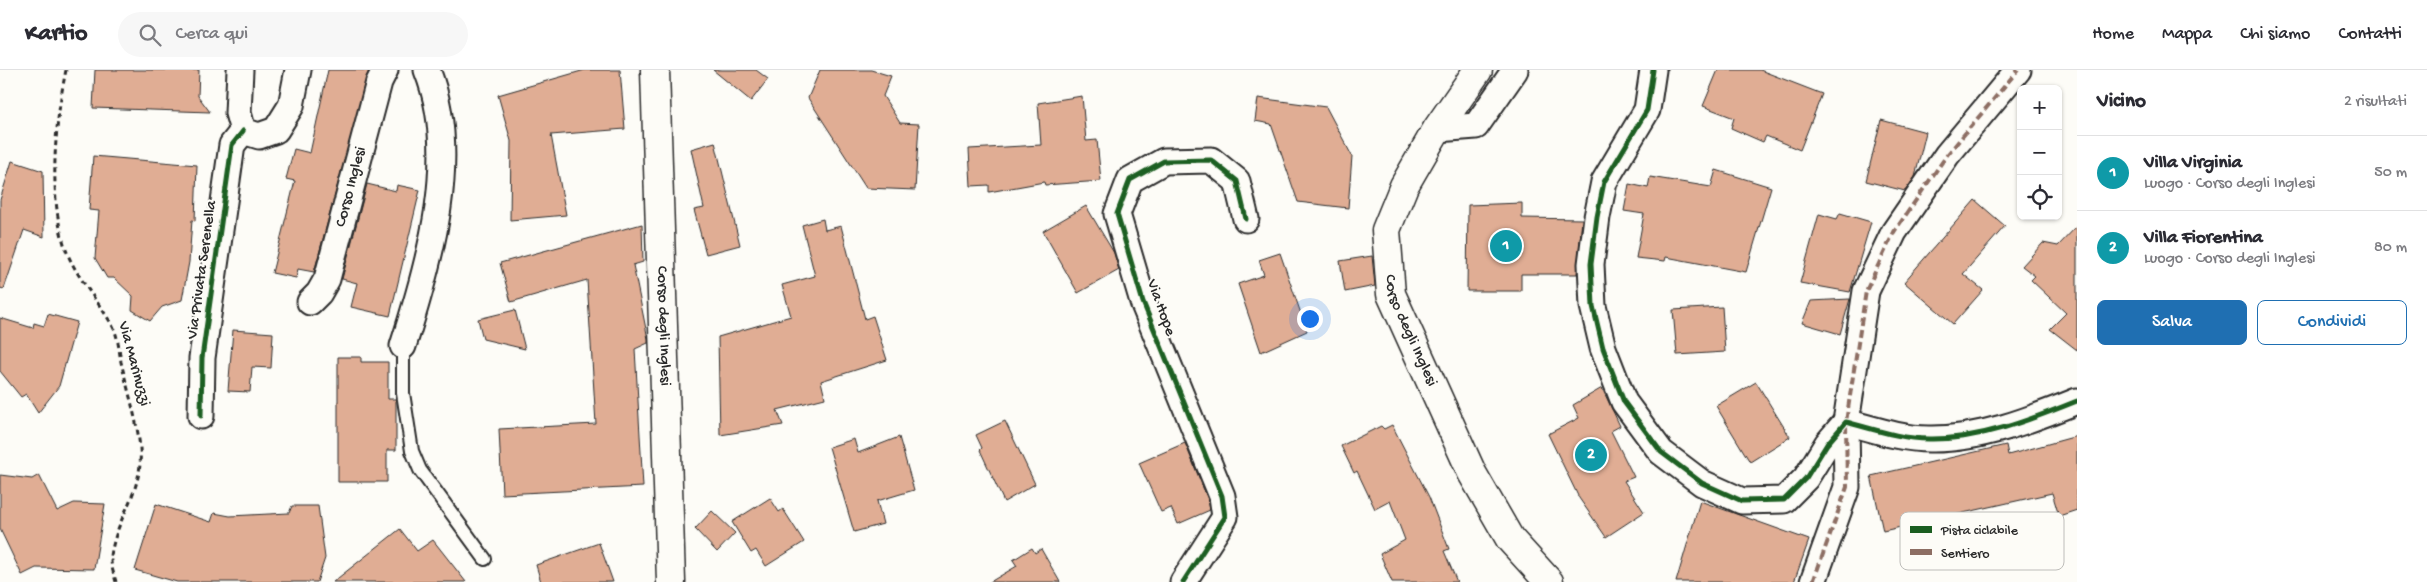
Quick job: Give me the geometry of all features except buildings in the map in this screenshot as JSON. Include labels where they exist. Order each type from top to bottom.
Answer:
[{"type":"main road","name":"Corso degli Inglesi","points":[[656,70],[671,582]]},
{"type":"main road","name":"Corso degli Inglesi","points":[[1478,70],[1437,129],[1404,186],[1386,230],[1391,294],[1472,473],[1510,539],[1549,582]]},
{"type":"street","points":[[240,70],[238,112],[245,132],[259,136],[276,130],[291,106],[298,70]]},
{"type":"street","name":"Corso Inglesi","points":[[310,302],[319,293],[327,279],[379,82],[385,70]]},
{"type":"street","points":[[403,346],[427,271],[441,184],[435,92],[427,70]]},
{"type":"street","points":[[1437,129],[1476,126],[1515,70]]},
{"type":"street","points":[[1654,70],[1646,110],[1604,182],[1591,264],[1593,306],[1603,348],[1624,402],[1661,452],[1702,483],[1742,501],[1784,500],[1806,478],[1828,444],[1846,422]]},
{"type":"street","points":[[1813,582],[1847,487],[1846,422],[1866,291],[1894,232],[1947,155],[2018,70]]},
{"type":"street","name":"Via Privata Serenella","points":[[201,416],[202,358],[232,145],[245,132]]},
{"type":"street","name":"Via Hope","points":[[1183,582],[1225,517],[1222,496],[1143,302],[1117,214],[1130,180],[1164,161],[1211,160],[1237,182],[1246,219]]},
{"type":"street","points":[[1846,422],[1892,434],[1928,439],[1972,435],[2041,415],[2077,401]]},
{"type":"lane","points":[[403,346],[403,393],[412,450],[420,470],[485,559]]},
{"type":"marked path","points":[[1813,582],[1847,487],[1846,422],[1866,291],[1894,232],[1947,155],[2018,70]]},
{"type":"cycle path","points":[[1653,70],[1647,110],[1604,182],[1591,264],[1593,306],[1603,348],[1624,402],[1661,452],[1702,483],[1742,501],[1784,500],[1806,478],[1827,444],[1846,422],[1919,439],[1948,438],[2004,428],[2077,401]]},
{"type":"cycle path","points":[[201,416],[202,358],[232,145],[243,131]]},
{"type":"cycle path","points":[[1183,582],[1225,517],[1222,496],[1143,302],[1117,214],[1130,180],[1164,161],[1211,160],[1237,181],[1246,219]]},
{"type":"place","name":"Villa Virginia","points":[[1506,246]]},
{"type":"place","name":"Villa Fiorentina","points":[[1591,455]]}]
